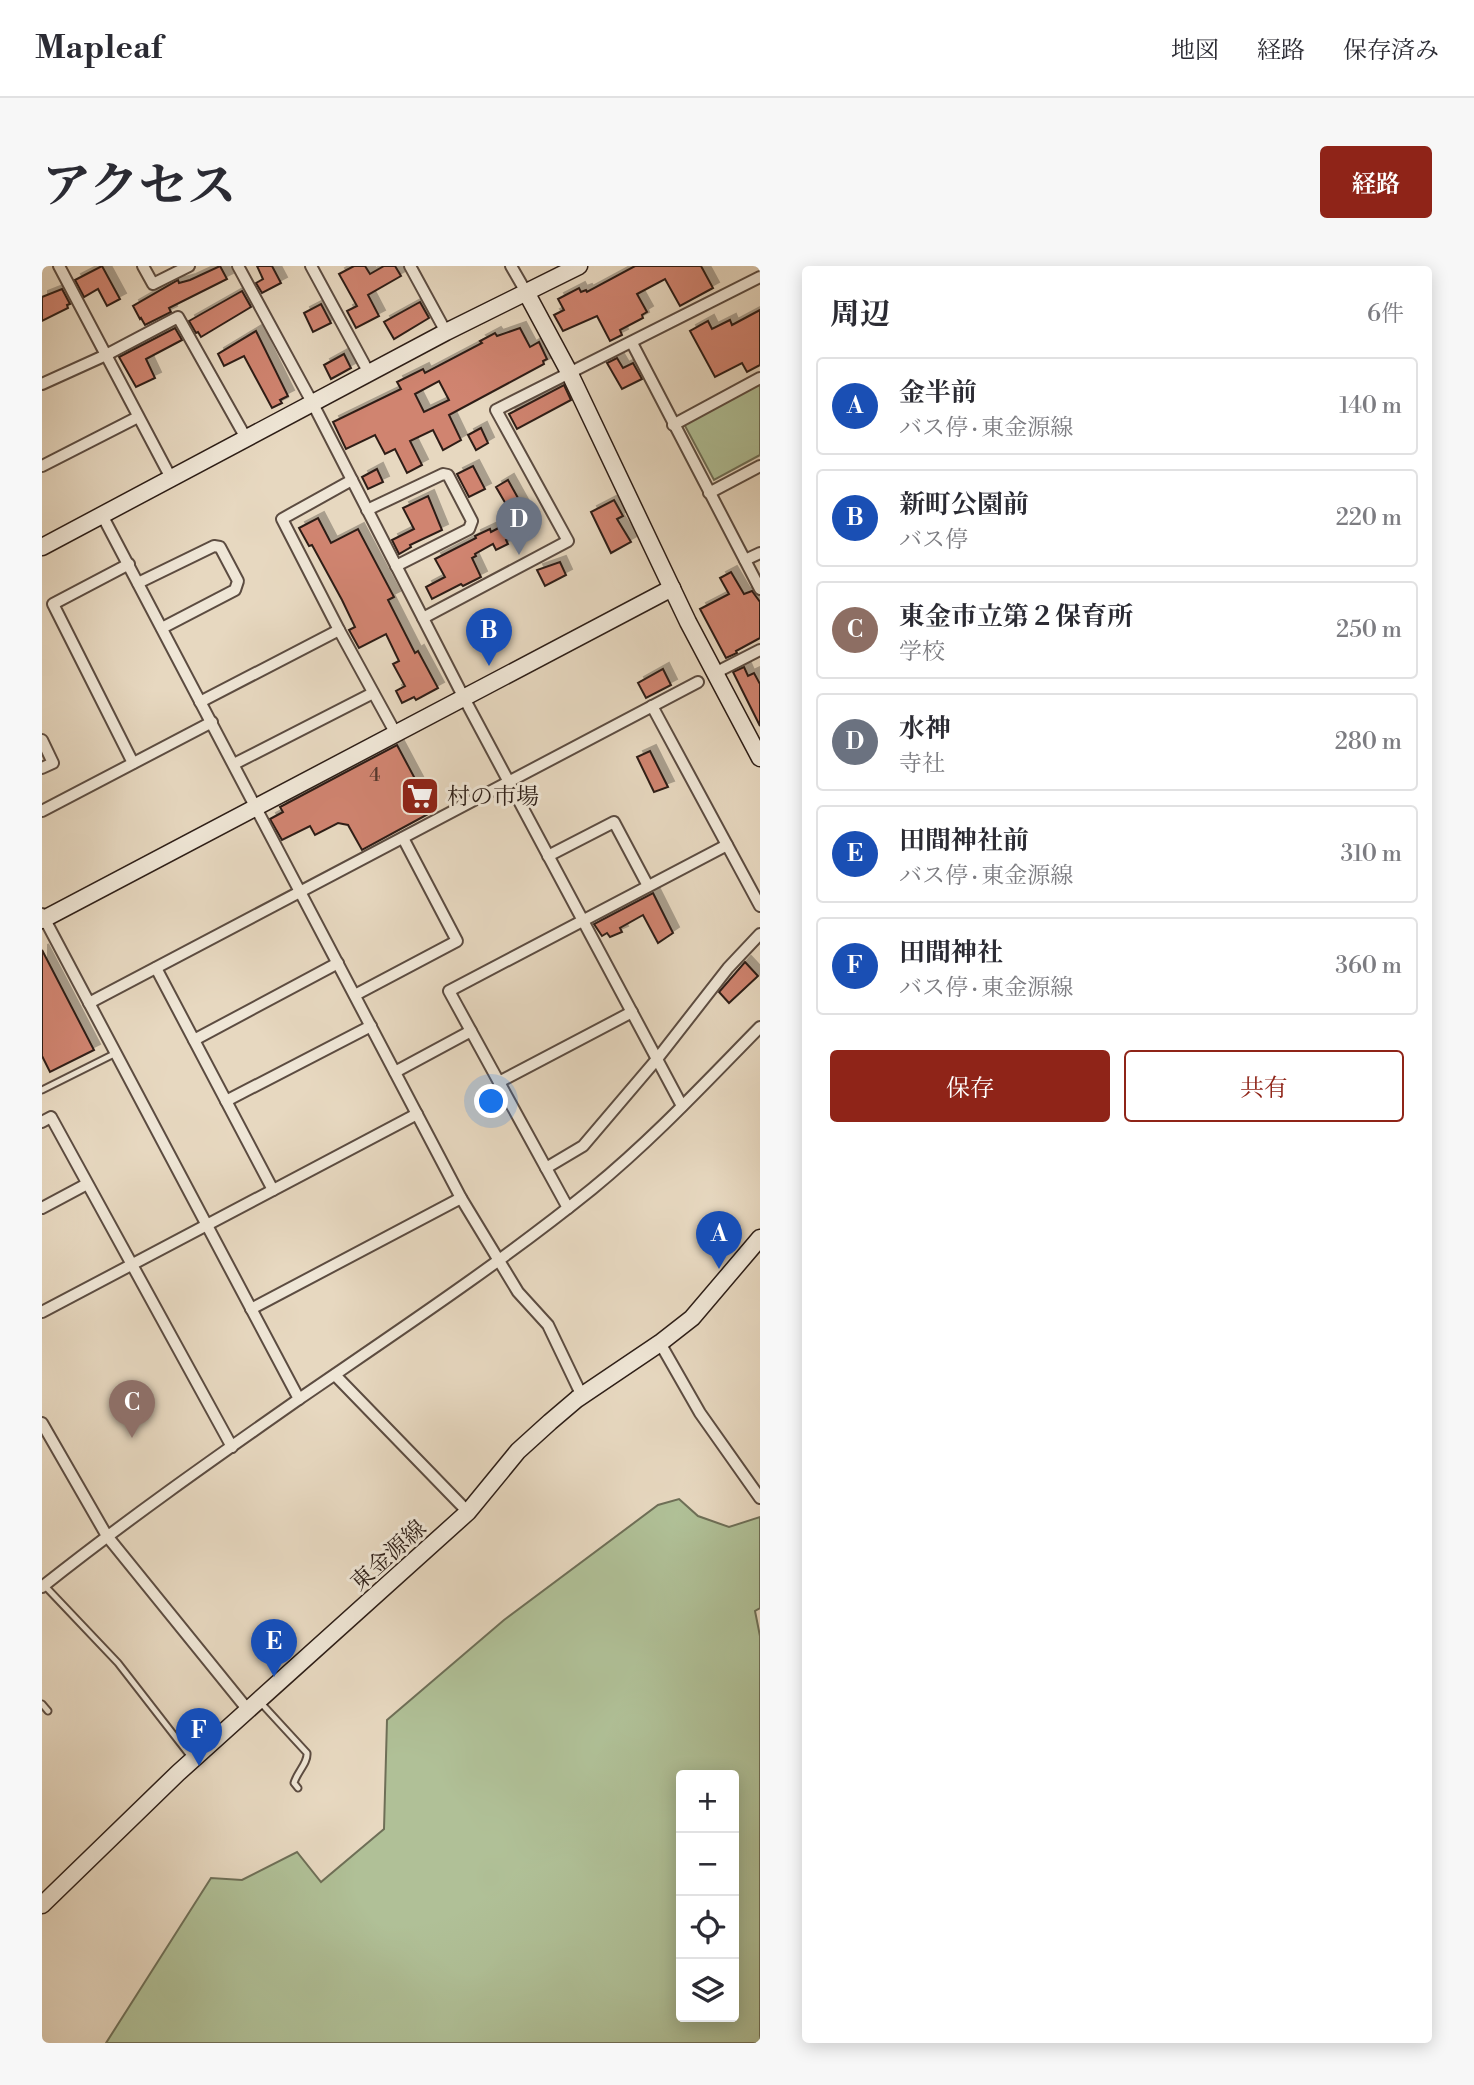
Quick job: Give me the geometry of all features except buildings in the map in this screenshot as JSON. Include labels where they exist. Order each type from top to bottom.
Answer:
[{"type":"street","points":[[59,266],[171,478]]},
{"type":"street","points":[[144,266],[153,284],[189,266]]},
{"type":"street","points":[[238,266],[682,1106]]},
{"type":"street","points":[[311,266],[369,373]]},
{"type":"street","points":[[410,266],[446,332]]},
{"type":"street","points":[[511,266],[569,372],[672,588],[760,758]]},
{"type":"street","points":[[42,547],[446,332],[579,266]]},
{"type":"street","points":[[423,618],[568,541],[496,410],[760,277]]},
{"type":"street","points":[[42,384],[106,355],[178,317],[246,438]]},
{"type":"street","points":[[632,343],[760,589]]},
{"type":"street","points":[[673,425],[760,378]]},
{"type":"street","points":[[42,466],[138,417]]},
{"type":"street","points":[[709,493],[760,466]]},
{"type":"street","points":[[367,510],[443,474],[448,475],[472,522],[469,529],[396,566]]},
{"type":"street","points":[[352,480],[282,519],[396,734]]},
{"type":"street","points":[[102,514],[461,1198],[518,1292],[548,1325],[582,1396]]},
{"type":"street","points":[[138,583],[214,546],[220,547],[238,581],[235,590],[162,628]]},
{"type":"street","points":[[745,560],[760,553]]},
{"type":"street","points":[[129,564],[53,604],[133,763]]},
{"type":"street","points":[[299,1399],[43,917],[672,588]]},
{"type":"street","points":[[200,702],[339,630]]},
{"type":"street","points":[[715,673],[760,650]]},
{"type":"street","points":[[89,1003],[698,682]]},
{"type":"street","points":[[233,764],[373,693]]},
{"type":"street","points":[[652,706],[760,906]]},
{"type":"street","points":[[42,811],[212,722]]},
{"type":"street","points":[[42,740],[53,762],[42,768]]},
{"type":"street","points":[[548,856],[614,822],[648,886]]},
{"type":"street","points":[[355,995],[457,941],[403,838]]},
{"type":"street","points":[[568,1208],[449,991],[727,845]]},
{"type":"street","points":[[546,1168],[583,1146],[657,1059],[728,968],[760,934]]},
{"type":"street","points":[[194,1040],[338,963]]},
{"type":"street","points":[[156,968],[273,1190]]},
{"type":"street","points":[[499,1082],[632,1012]]},
{"type":"street","points":[[226,1101],[372,1026]]},
{"type":"street","points":[[43,1584],[107,1535],[568,1208],[682,1106],[760,1027]]},
{"type":"street","points":[[395,1072],[471,1031]]},
{"type":"street","points":[[42,1312],[417,1114]]},
{"type":"street","points":[[42,1122],[51,1117],[232,1447]]},
{"type":"street","points":[[42,1208],[88,1184]]},
{"type":"street","points":[[251,1310],[461,1198]]},
{"type":"street","name":"東金源線","points":[[42,1905],[193,1759],[468,1513],[518,1451],[582,1396],[692,1318],[760,1238]]},
{"type":"street","points":[[660,1343],[700,1413],[760,1498]]},
{"type":"street","points":[[335,1375],[468,1513]]},
{"type":"street","points":[[43,1426],[107,1535],[253,1705]]},
{"type":"lane","points":[[42,1090],[116,1053]]},
{"type":"lane","points":[[43,1584],[118,1663],[193,1759]]},
{"type":"lane","points":[[42,1704],[48,1711]]},
{"type":"lane","points":[[253,1705],[307,1753],[308,1759],[295,1778],[294,1783],[298,1788]]},
{"type":"green space","points":[[760,384],[760,455],[714,480],[684,424]]},
{"type":"green space","points":[[679,1499],[698,1516],[729,1527],[760,1517],[760,1608],[755,1611],[760,1636],[760,2043],[106,2043],[211,1878],[242,1880],[297,1852],[321,1882],[384,1829],[387,1720],[504,1620],[658,1505]]},
{"type":"place","name":"水神","points":[[519,555]]},
{"type":"place","name":"新町公園前","points":[[489,666]]},
{"type":"place","name":"村の市場","points":[[420,796]]},
{"type":"place","name":"金半前","points":[[719,1269]]},
{"type":"place","name":"東金市立第２保育所","points":[[132,1438]]},
{"type":"place","name":"田間神社前","points":[[274,1677]]},
{"type":"place","name":"田間神社","points":[[199,1766]]}]
